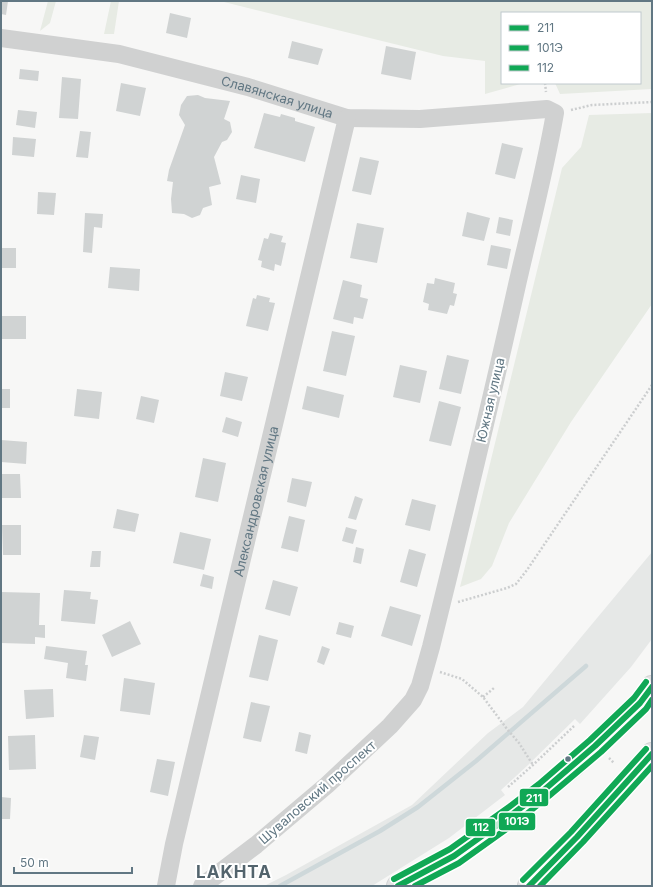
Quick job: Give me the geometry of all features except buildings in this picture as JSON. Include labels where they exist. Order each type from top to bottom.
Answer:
[{"type":"main road","points":[[398,886],[454,856],[544,790],[574,766],[640,703],[652,687]]},
{"type":"main road","points":[[529,886],[577,837],[652,754]]},
{"type":"street","name":"Славянская улица","points":[[1,38],[118,54],[248,87],[347,118],[420,119],[547,109],[555,113]]},
{"type":"street","name":"Южная улица","points":[[420,686],[440,608],[547,155],[555,113]]},
{"type":"street","name":"Александровская улица","points":[[166,886],[176,837],[347,118]]},
{"type":"street","name":"Шуваловский проспект","points":[[202,886],[256,845],[327,785],[390,726],[413,700],[420,686]]},
{"type":"path","points":[[555,113],[592,105],[652,102]]},
{"type":"path","points":[[440,608],[516,584],[652,385]]},
{"type":"path","points":[[425,668],[462,679],[483,697],[519,743],[533,765]]},
{"type":"path","points":[[483,697],[494,688]]},
{"type":"path","points":[[508,787],[574,726]]},
{"type":"shaded area","points":[[48,1],[56,1],[50,23],[40,31]]},
{"type":"shaded area","points":[[111,1],[119,1],[114,34],[104,34]]},
{"type":"shaded area","points":[[220,1],[652,1],[652,89],[560,94],[555,84],[641,84],[641,12],[501,12],[501,84],[520,84],[485,94],[485,61],[443,56]]},
{"type":"shaded area","points":[[652,113],[652,304],[571,422],[509,523],[492,566],[481,579],[460,587],[562,168],[581,147],[589,115]]},
{"type":"shaded area","points":[[652,552],[652,639],[631,667],[580,724],[575,719],[501,790],[505,795],[449,838],[372,886],[264,886],[412,805],[488,733],[523,707]]},
{"type":"waterway","points":[[280,886],[380,831],[418,807],[476,761],[586,666]]},
{"type":"transit line","name":"112","points":[[394,879],[450,849],[539,784],[590,740],[634,698],[646,682]]},
{"type":"transit line","name":"211","points":[[398,886],[454,856],[544,790],[595,746],[640,703],[652,687]]},
{"type":"transit line","name":"101Э","points":[[415,886],[459,863],[519,820],[601,752],[646,709],[652,700]]},
{"type":"transit line","name":"112","points":[[523,880],[571,832],[646,749]]},
{"type":"transit line","name":"211","points":[[529,886],[577,837],[652,754]]},
{"type":"transit line","name":"101Э","points":[[540,886],[583,842],[652,766]]},
{"type":"district","name":"LAKHTA","points":[[234,872]]}]
